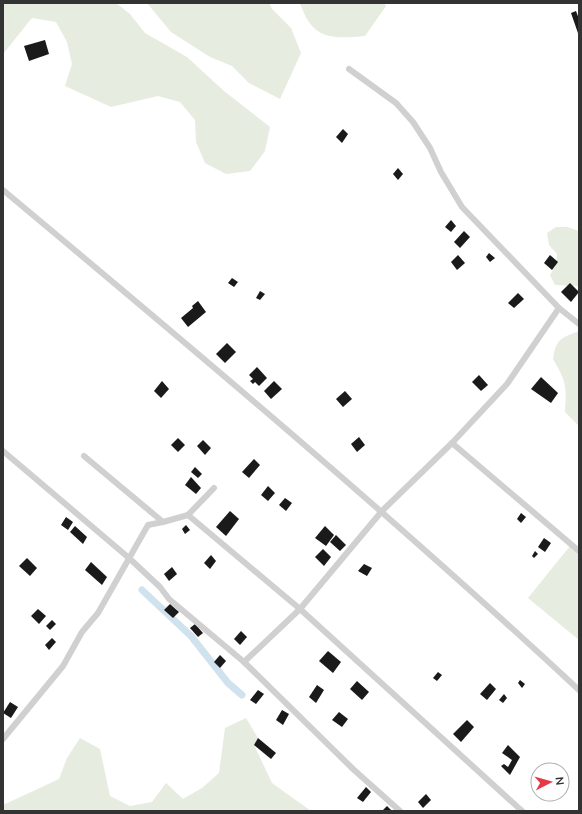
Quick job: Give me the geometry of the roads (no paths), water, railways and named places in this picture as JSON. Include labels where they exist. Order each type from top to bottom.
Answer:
[{"type":"street","points":[[349,69],[396,103],[413,122],[430,148],[441,172],[462,207],[559,308],[579,324]]},
{"type":"street","points":[[3,190],[173,332],[382,512],[477,596],[579,690]]},
{"type":"street","points":[[244,662],[300,609],[382,512],[452,443],[507,384],[559,308]]},
{"type":"street","points":[[452,443],[579,551]]},
{"type":"street","points":[[3,451],[129,558],[160,587],[169,599],[244,662],[353,769],[400,811]]},
{"type":"street","points":[[84,456],[163,522]]},
{"type":"street","points":[[3,739],[62,666],[82,632],[98,613],[148,525],[179,519],[188,515],[214,488]]},
{"type":"street","points":[[188,515],[300,609],[522,811]]},
{"type":"waterway","points":[[142,590],[191,636],[228,683],[242,695]]}]
